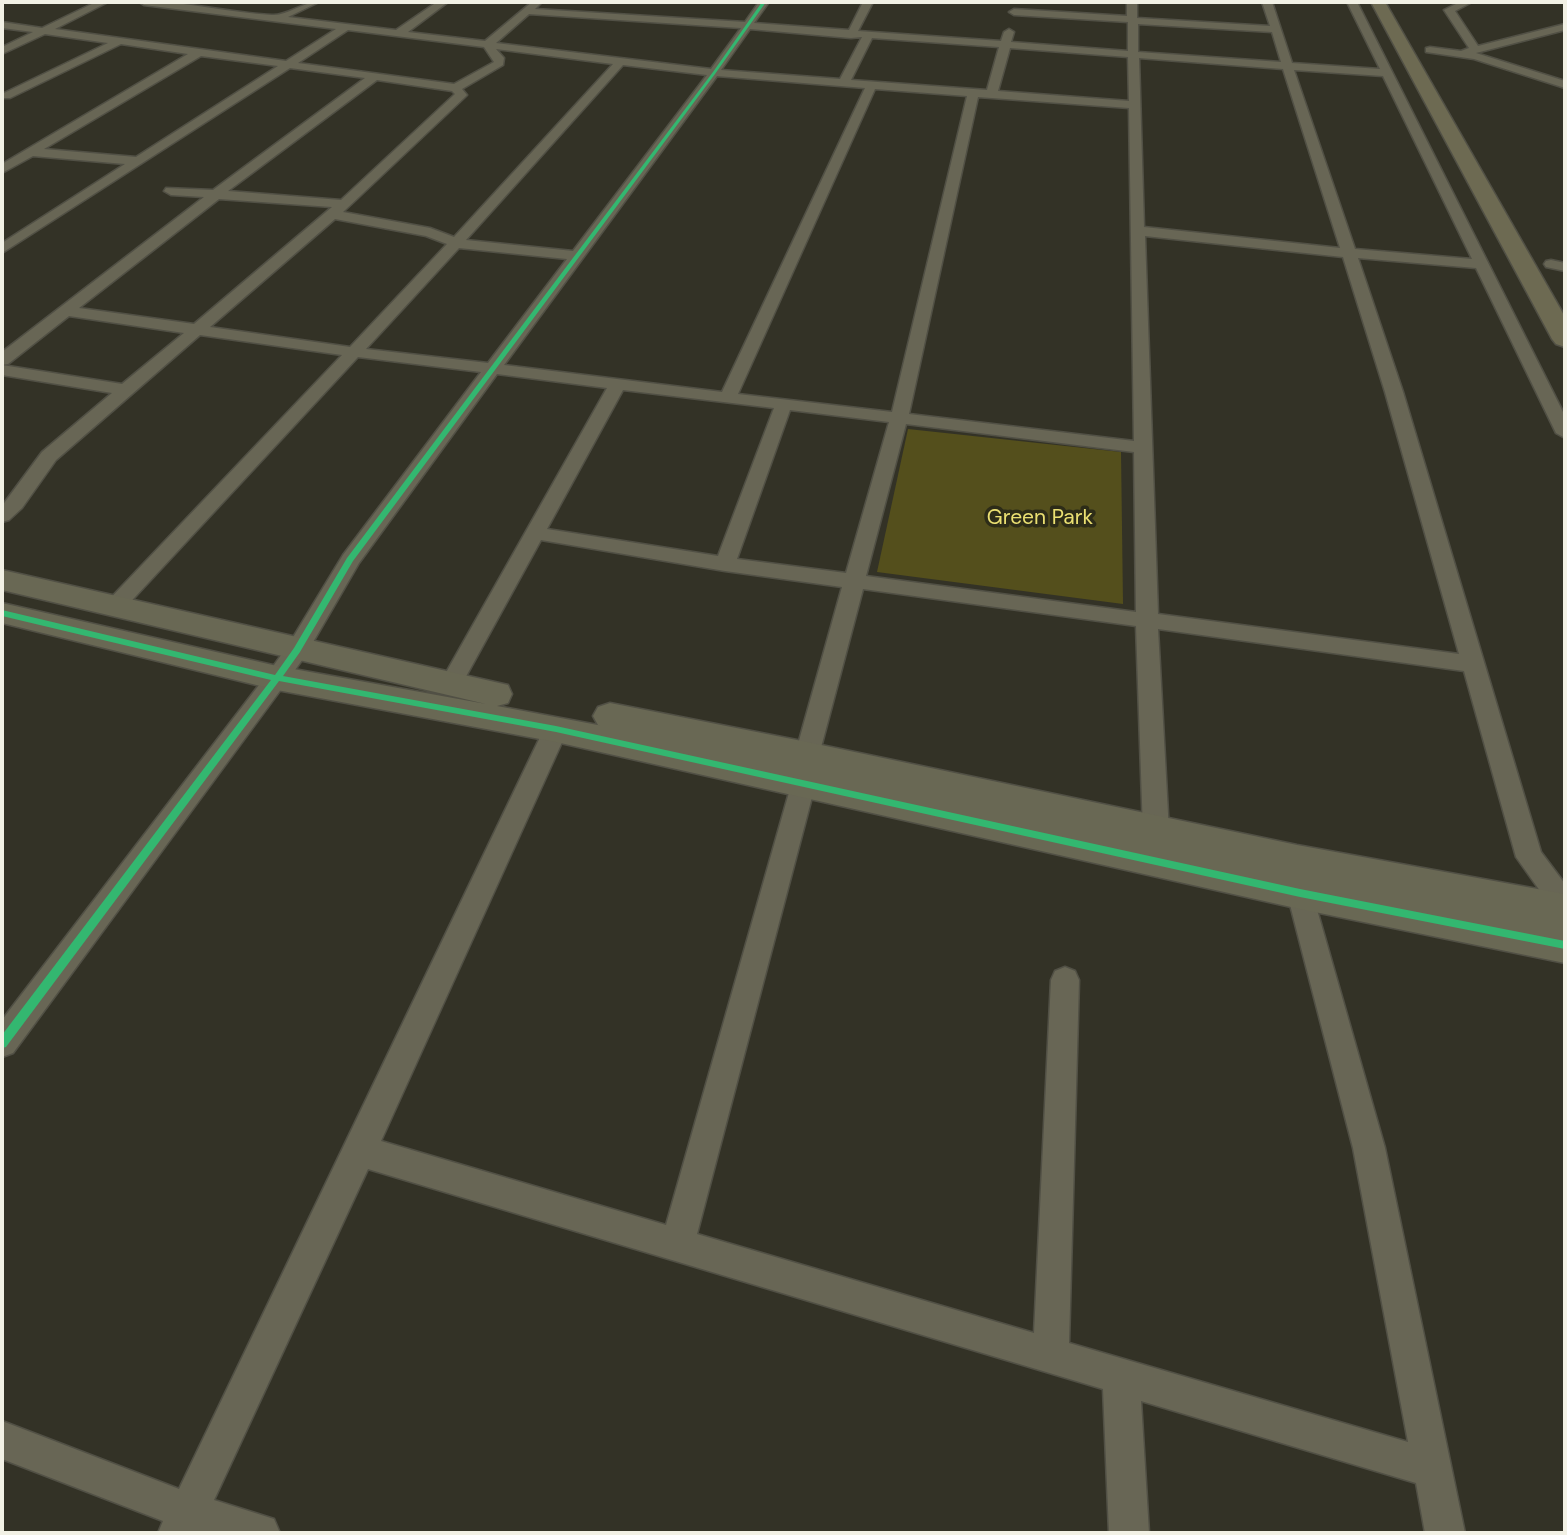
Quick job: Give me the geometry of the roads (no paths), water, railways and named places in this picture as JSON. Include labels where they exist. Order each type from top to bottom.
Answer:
[{"type":"highway","points":[[1378,2],[1565,339]]},
{"type":"highway","points":[[1426,44],[1443,74]]},
{"type":"highway","points":[[1554,261],[1565,288]]},
{"type":"street","points":[[2,51],[103,2]]},
{"type":"street","points":[[144,2],[714,73],[1134,106]]},
{"type":"street","points":[[224,12],[243,2]]},
{"type":"street","points":[[278,19],[314,2]]},
{"type":"street","points":[[398,34],[443,2]]},
{"type":"street","points":[[487,45],[538,2]]},
{"type":"street","points":[[588,15],[602,2]]},
{"type":"street","points":[[2,1043],[277,678],[297,650],[350,560],[714,73],[764,2]]},
{"type":"street","points":[[851,35],[868,2]]},
{"type":"street","points":[[1267,2],[1394,392],[1530,858],[1565,904]]},
{"type":"street","points":[[1352,2],[1565,433]]},
{"type":"street","points":[[1467,2],[1450,10],[1475,50]]},
{"type":"street","points":[[991,95],[1015,7],[1132,14],[1275,29]]},
{"type":"street","points":[[663,19],[672,10]]},
{"type":"street","points":[[526,11],[588,15],[628,13],[663,19],[851,35],[1385,73]]},
{"type":"street","points":[[1132,14],[1147,620],[1156,832]]},
{"type":"street","points":[[2,25],[456,88],[499,63],[499,58],[487,45]]},
{"type":"street","points":[[2,249],[346,27]]},
{"type":"street","points":[[1462,53],[1565,27]]},
{"type":"street","points":[[844,83],[868,36]]},
{"type":"street","points":[[1531,36],[1554,43]]},
{"type":"street","points":[[6,96],[120,41]]},
{"type":"street","points":[[1426,44],[1565,85]]},
{"type":"street","points":[[2,169],[199,52]]},
{"type":"street","points":[[114,606],[456,243],[621,61]]},
{"type":"street","points":[[2,360],[214,195],[374,76]]},
{"type":"street","points":[[728,397],[871,86]]},
{"type":"street","points":[[2,516],[15,505],[49,456],[338,209],[461,94],[456,88]]},
{"type":"street","points":[[677,1245],[899,418],[974,94]]},
{"type":"street","points":[[31,152],[138,161]]},
{"type":"street","points":[[172,191],[338,209],[430,232],[456,243],[578,256]]},
{"type":"street","points":[[1138,231],[1348,254],[1482,264]]},
{"type":"street","points":[[66,311],[354,352],[1143,448]]},
{"type":"street","points":[[2,370],[125,390]]},
{"type":"street","points":[[450,685],[618,383]]},
{"type":"street","points":[[724,564],[784,404]]},
{"type":"street","points":[[535,533],[724,564],[1473,664]]},
{"type":"street","points":[[2,580],[806,769],[1298,877],[1550,943]]},
{"type":"street","points":[[2,613],[277,678],[1156,832],[1298,877],[1525,902],[1565,911]]},
{"type":"street","points":[[184,1523],[556,729]]},
{"type":"street","points":[[1530,858],[1525,902],[1550,943]]},
{"type":"street","points":[[1298,877],[1369,1148],[1445,1533]]},
{"type":"street","points":[[1051,1356],[1065,980]]},
{"type":"street","points":[[360,1151],[1434,1469]]},
{"type":"street","points":[[1121,1377],[1130,1511],[1129,1533]]},
{"type":"street","points":[[2,1440],[184,1523],[260,1533]]},
{"type":"park label","name":"Green Park","points":[[1040,518]]}]
